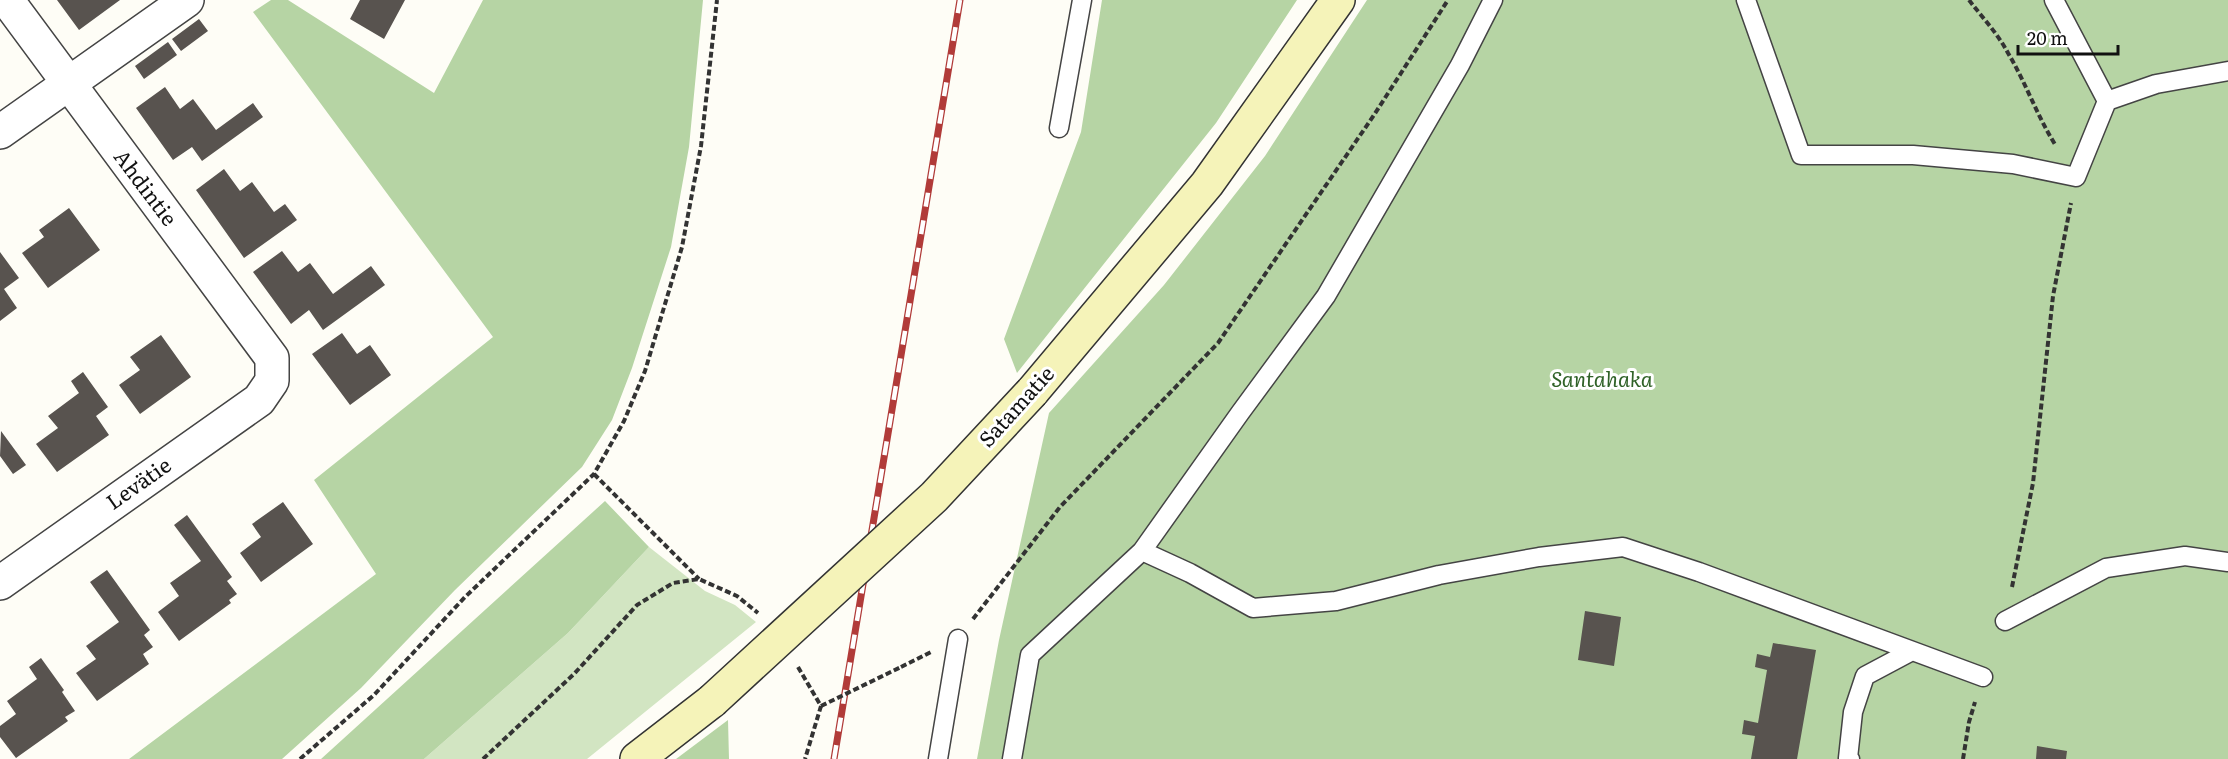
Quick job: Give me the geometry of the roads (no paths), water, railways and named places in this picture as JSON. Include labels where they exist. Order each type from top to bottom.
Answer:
[{"type":"main road","name":"Satamatie","points":[[637,759],[712,701],[934,497],[1032,392],[1207,184],[1338,0]]},
{"type":"street","name":"Ahdintie","points":[[7,0],[272,358],[272,381]]},
{"type":"street","points":[[0,132],[187,0]]},
{"type":"street","name":"Levätie","points":[[0,583],[259,400],[272,381]]},
{"type":"lane","points":[[1059,128],[1082,0]]},
{"type":"lane","points":[[1012,759],[1030,654],[1142,551],[1326,296],[1460,65],[1493,0]]},
{"type":"lane","points":[[1746,0],[1801,155],[1913,155],[2013,164],[2076,177],[2107,101],[2156,84],[2228,71]]},
{"type":"lane","points":[[2054,0],[2107,101]]},
{"type":"lane","points":[[1142,551],[1190,573],[1253,608],[1336,601],[1439,575],[1539,557],[1623,547],[1699,572],[1983,677]]},
{"type":"lane","points":[[2004,621],[2106,568],[2185,556],[2228,562]]},
{"type":"lane","points":[[938,759],[958,639]]},
{"type":"lane","points":[[1850,759],[1848,758],[1853,712],[1864,676],[1912,651]]},
{"type":"railway","points":[[834,759],[960,0]]},
{"type":"park label","name":"Santahaka","points":[[1602,380]]}]
